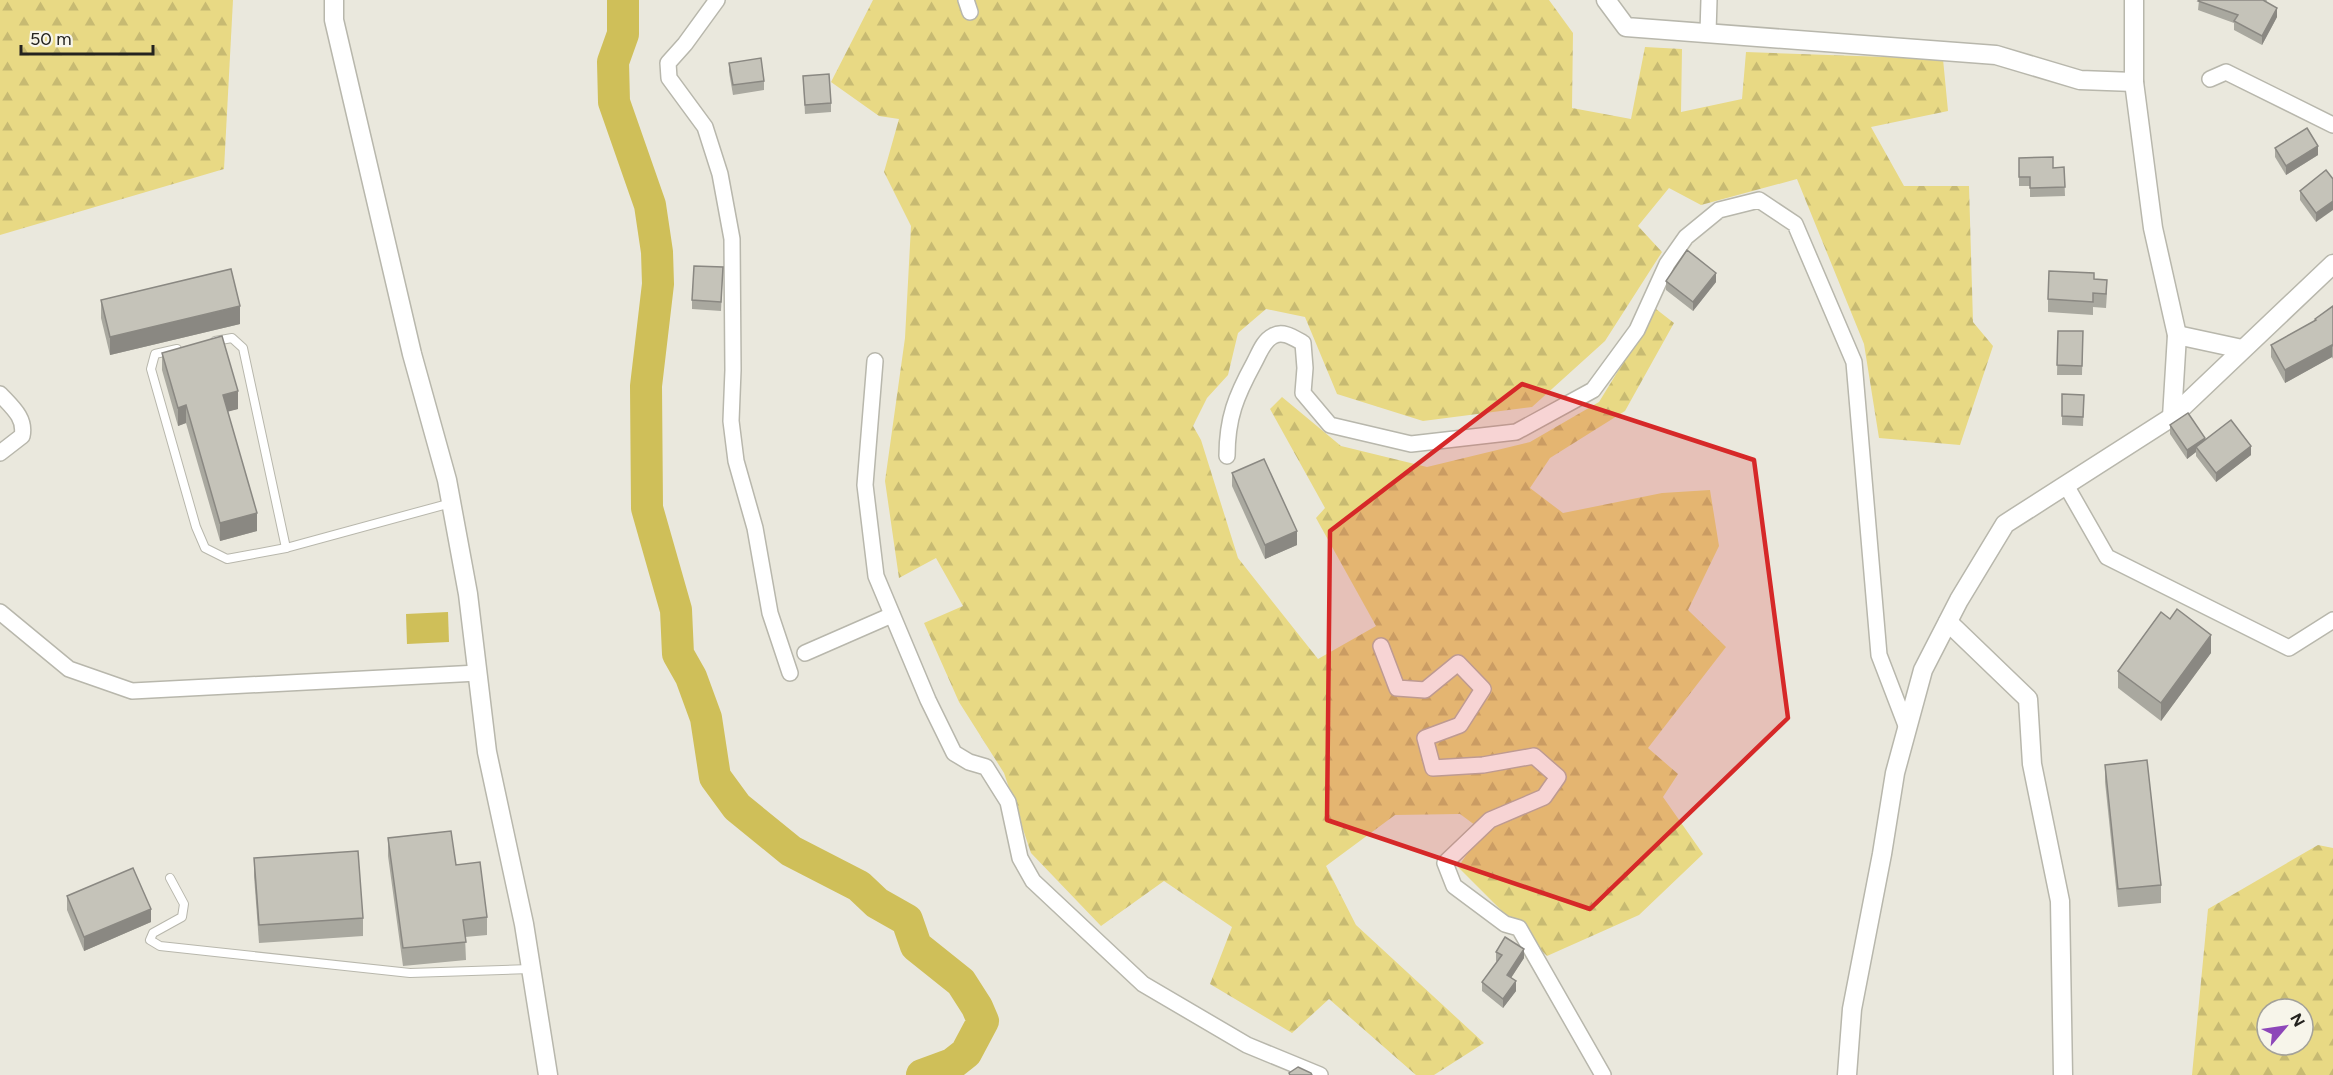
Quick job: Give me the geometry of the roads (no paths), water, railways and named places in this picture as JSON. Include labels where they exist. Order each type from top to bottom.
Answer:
[{"type":"street","points":[[334,0],[334,20],[412,354],[451,503],[468,594],[487,752],[524,924],[548,1075]]},
{"type":"street","points":[[717,0],[668,63],[669,78],[705,126],[720,174],[732,239],[731,422],[736,461],[755,528],[770,613],[790,673]]},
{"type":"street","points":[[1606,0],[1626,27],[1996,55],[2080,80],[2134,82]]},
{"type":"street","points":[[1708,32],[1709,0]]},
{"type":"street","points":[[2134,0],[2134,82],[2153,228],[2177,334],[2172,417]]},
{"type":"street","points":[[2210,79],[2226,72],[2333,125]]},
{"type":"street","points":[[1227,456],[1227,436],[1236,397],[1263,346],[1274,335],[1287,334],[1303,343],[1305,368],[1303,393],[1330,425],[1411,444],[1516,432],[1593,390],[1637,330],[1667,264],[1686,237],[1719,210],[1759,200],[1796,224],[1854,362],[1879,655],[1907,728]]},
{"type":"street","points":[[1847,1075],[1852,1009],[1895,773],[1923,670],[2005,524],[2067,487],[2172,417],[2333,264]]},
{"type":"street","points":[[2177,334],[2242,349]]},
{"type":"street","points":[[875,361],[865,485],[876,576],[928,700],[954,753],[969,762],[986,766],[1008,802],[1020,858],[1033,882],[1143,984],[1247,1045],[1320,1075]]},
{"type":"street","points":[[0,394],[17,412],[24,427],[22,436],[0,453]]},
{"type":"street","points":[[2067,487],[2107,557],[2289,648],[2333,620]]},
{"type":"street","points":[[0,612],[69,669],[132,691],[478,673]]},
{"type":"street","points":[[805,653],[892,615]]},
{"type":"street","points":[[1948,622],[2028,699],[2032,765],[2060,901],[2063,1075]]},
{"type":"street","points":[[1381,646],[1397,688],[1425,690],[1458,663],[1483,689],[1460,724],[1425,738],[1433,768],[1483,765],[1534,756],[1558,777],[1544,797],[1490,820],[1445,863],[1454,886],[1505,924],[1519,928],[1603,1075]]},
{"type":"lane","points":[[210,342],[232,338],[243,348],[286,548]]},
{"type":"lane","points":[[188,347],[154,354],[151,369],[196,527],[205,548],[227,559],[286,548],[451,503]]},
{"type":"lane","points":[[170,878],[184,904],[182,917],[153,933],[150,940],[160,946],[410,974],[530,969]]},
{"type":"waterway","points":[[623,0],[623,34],[613,62],[614,102],[650,205],[657,252],[658,284],[646,386],[647,508],[676,610],[678,654],[691,677],[706,718],[715,777],[737,807],[791,851],[859,886],[877,903],[907,920],[916,946],[961,982],[977,1007],[983,1021],[966,1053],[952,1064],[922,1075]]}]
